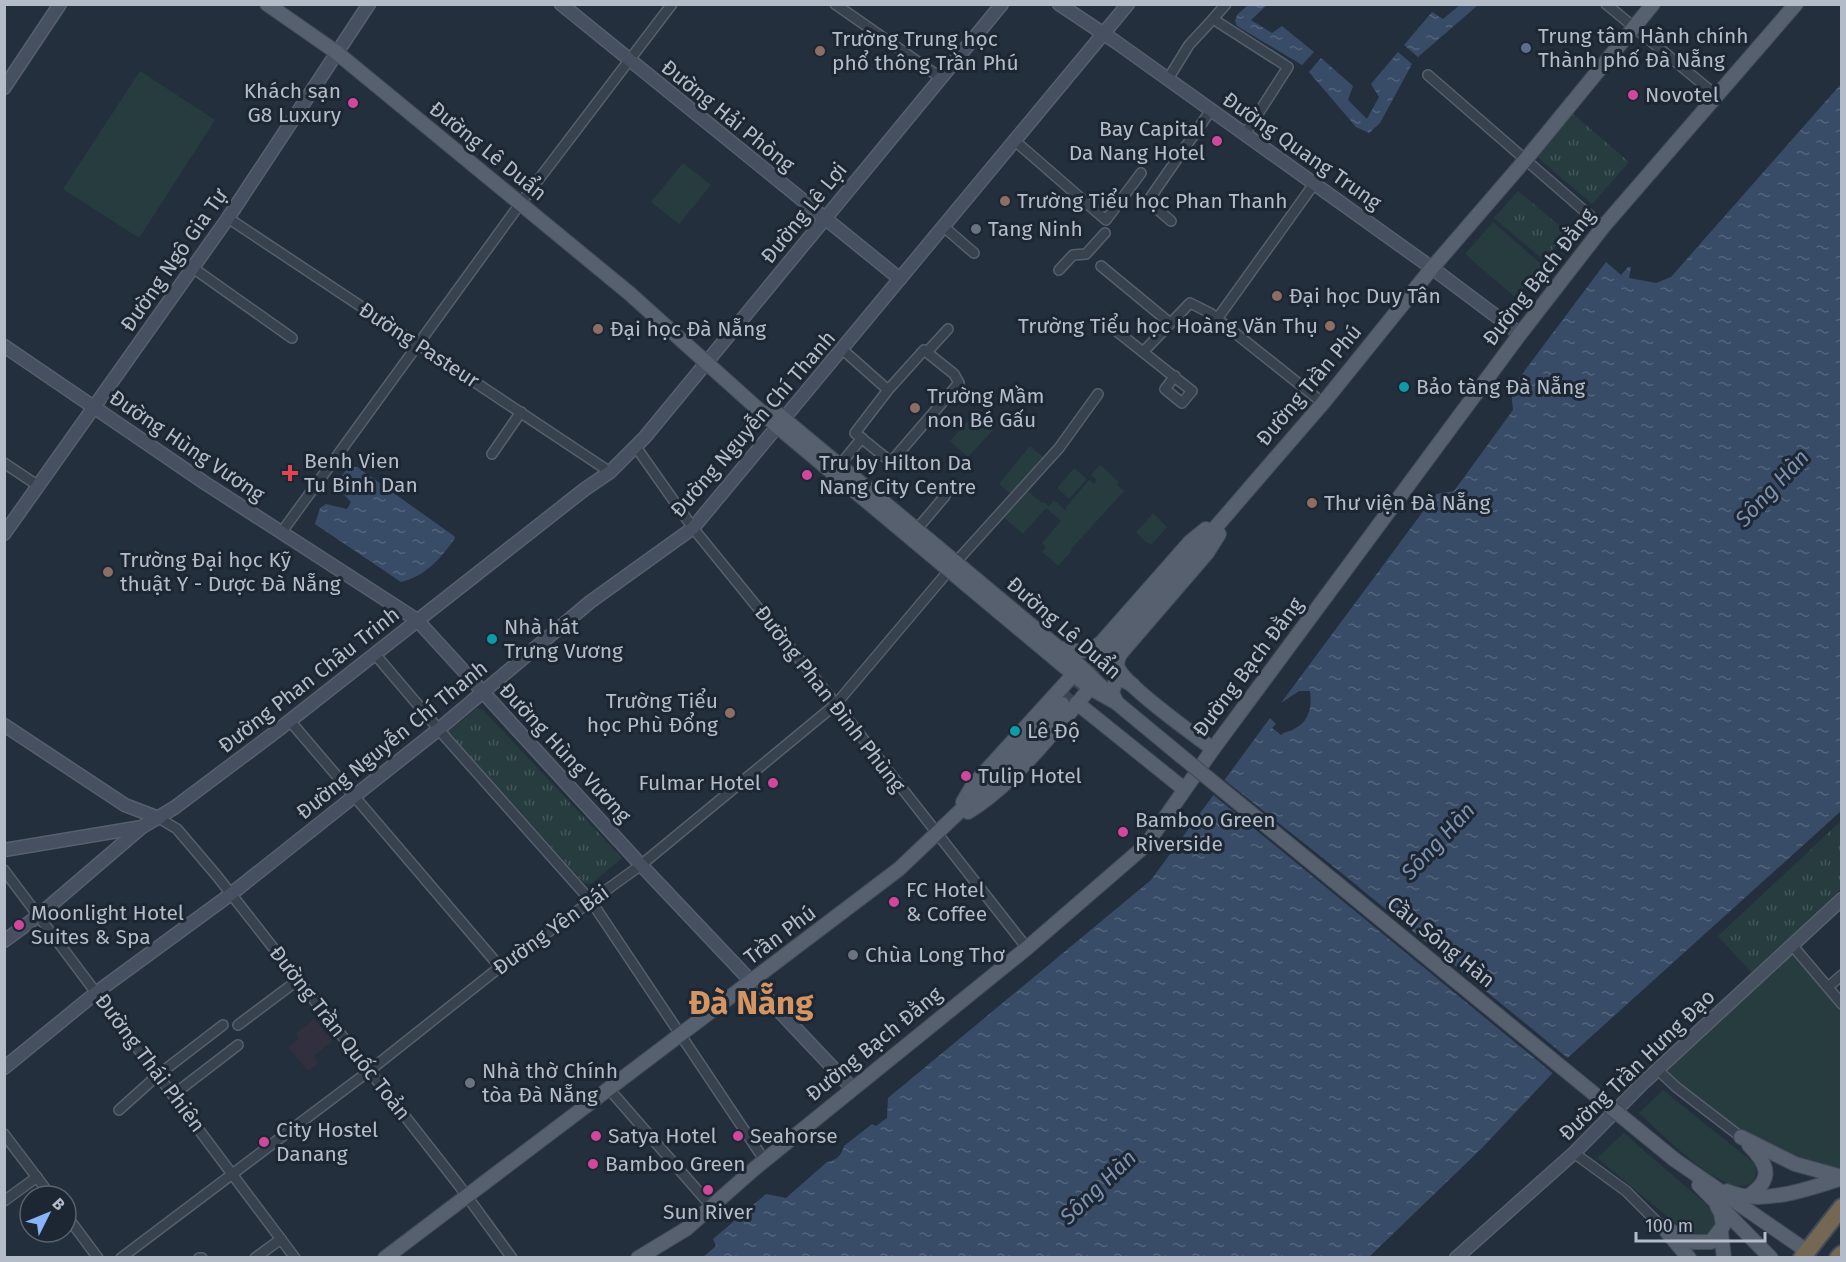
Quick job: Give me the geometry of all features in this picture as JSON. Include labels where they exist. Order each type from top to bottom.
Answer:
[{"type":"highway","points":[[1809,1255],[1842,1207]]},
{"type":"highway","points":[[1838,1257],[1842,1254]]},
{"type":"main road","name":"Đường Lê Duẩn","points":[[267,4],[336,52],[1054,651],[1097,681],[1118,703]]},
{"type":"main road","name":"Đường Trần Phú","points":[[1108,652],[1323,404],[1432,268],[1526,159],[1653,4]]},
{"type":"main road","name":"Đường Bạch Đằng","points":[[638,1257],[686,1229],[852,1088],[1027,948],[1146,845],[1213,749],[1520,334],[1603,228],[1796,4]]},
{"type":"main road","name":"Đường Lê Duẩn","points":[[781,423],[839,465],[917,529],[953,566]]},
{"type":"main road","points":[[1139,690],[1119,671],[1118,658],[1207,553],[1238,501]]},
{"type":"main road","points":[[1060,698],[1054,651],[1083,652],[1101,643],[1190,542],[1238,501]]},
{"type":"main road","name":"Đường Lê Duẩn","points":[[1054,651],[1090,688],[1118,703]]},
{"type":"main road","name":"Trần Phú","points":[[385,1257],[753,982],[899,869],[999,774],[1060,698],[1074,674]]},
{"type":"main road","points":[[1118,703],[1111,690],[1118,680],[1127,681],[1213,749]]},
{"type":"main road","points":[[951,822],[988,800],[1090,688]]},
{"type":"main road","points":[[1077,703],[1184,789]]},
{"type":"main road","name":"Cầu Sông Hàn","points":[[1118,703],[1709,1189],[1809,1255]]},
{"type":"main road","points":[[1741,1137],[1795,1164],[1842,1178]]},
{"type":"main road","points":[[1741,1137],[1765,1166],[1764,1181],[1748,1196]]},
{"type":"main road","points":[[1709,1189],[1748,1196],[1797,1193],[1842,1178]]},
{"type":"main road","points":[[1709,1189],[1721,1212],[1724,1257]]},
{"type":"main road","name":"Cầu Sông Hàn","points":[[1709,1189],[1771,1257]]},
{"type":"main road","points":[[1661,1226],[1699,1244],[1711,1242],[1721,1233]]},
{"type":"main road","points":[[1661,1226],[1689,1257]]},
{"type":"street","points":[[4,88],[60,4]]},
{"type":"street","name":"Đường Ngô Gia Tự","points":[[4,534],[228,218],[369,4]]},
{"type":"street","name":"Đường Hải Phòng","points":[[561,4],[628,61],[900,279]]},
{"type":"street","points":[[280,532],[520,204],[672,4]]},
{"type":"street","points":[[835,4],[941,78]]},
{"type":"street","name":"Đường Lê Lợi","points":[[636,447],[753,311],[825,219],[1002,4]]},
{"type":"street","name":"Đường Quang Trung","points":[[1059,4],[1245,134],[1520,334]]},
{"type":"street","name":"Đường Nguyễn Chí Thanh","points":[[4,1068],[97,992],[231,894],[439,729],[590,602],[693,528],[1128,4]]},
{"type":"street","points":[[1168,79],[1189,45],[1226,4]]},
{"type":"street","points":[[1606,4],[1717,96]]},
{"type":"street","points":[[1213,19],[1288,67],[1245,134]]},
{"type":"street","points":[[1428,75],[1603,228]]},
{"type":"street","points":[[1171,221],[1148,201],[1211,110]]},
{"type":"street","points":[[1015,141],[1106,220],[1141,173]]},
{"type":"street","points":[[1217,319],[1314,184]]},
{"type":"street","name":"Đường Pasteur","points":[[228,218],[610,472]]},
{"type":"street","points":[[944,227],[974,253]]},
{"type":"street","points":[[1059,270],[1074,255],[1086,254],[1105,233]]},
{"type":"street","points":[[1101,267],[1170,323]]},
{"type":"street","points":[[193,268],[292,338]]},
{"type":"street","points":[[1143,352],[1190,303],[1217,319],[1323,404]]},
{"type":"street","points":[[926,351],[954,374],[958,383],[891,462],[855,433],[888,390],[926,351],[948,329]]},
{"type":"street","points":[[1114,329],[1175,376]]},
{"type":"street","name":"Đường Hùng Vương","points":[[4,346],[280,532],[417,620],[641,865],[852,1088]]},
{"type":"street","points":[[843,350],[888,390]]},
{"type":"street","name":"Đường Yên Bái","points":[[122,1257],[369,1071],[500,967],[641,865],[836,704],[953,566],[1059,448],[1098,394]]},
{"type":"street","points":[[492,454],[521,412]]},
{"type":"street","points":[[839,465],[862,438]]},
{"type":"street","name":"Đường Phan Châu Trinh","points":[[4,941],[39,916],[142,827],[159,818],[290,721],[374,653],[610,472],[636,447]]},
{"type":"street","name":"Đường Phan Đình Phùng","points":[[636,447],[693,528],[836,704],[1027,948]]},
{"type":"street","points":[[4,463],[37,485]]},
{"type":"street","points":[[917,529],[945,496]]},
{"type":"street","points":[[374,653],[591,900],[682,1033],[765,1161]]},
{"type":"street","points":[[290,721],[500,967]]},
{"type":"street","points":[[4,725],[125,805],[159,818]]},
{"type":"street","name":"Đường Trần Quốc Toản","points":[[159,818],[177,829],[231,894],[468,1197],[512,1257]]},
{"type":"street","points":[[4,849],[142,827]]},
{"type":"street","points":[[111,832],[118,849]]},
{"type":"street","name":"Đường Thái Phiên","points":[[4,870],[295,1257]]},
{"type":"street","name":"Đường Trần Hưng Đạo","points":[[1456,1257],[1574,1153],[1658,1070],[1842,899]]},
{"type":"street","points":[[1792,945],[1842,1004]]},
{"type":"street","points":[[1828,987],[1842,975]]},
{"type":"street","points":[[238,1025],[298,980]]},
{"type":"street","points":[[119,1110],[158,1075],[223,1025]]},
{"type":"street","points":[[173,1095],[238,1045]]},
{"type":"street","points":[[1658,1070],[1741,1137]]},
{"type":"street","points":[[609,1089],[711,1206]]},
{"type":"street","points":[[4,1134],[42,1184]]},
{"type":"street","points":[[1574,1153],[1626,1191],[1661,1226]]},
{"type":"street","points":[[4,1201],[37,1177]]},
{"type":"street","points":[[78,1231],[98,1257]]},
{"type":"street","points":[[255,1257],[281,1239]]},
{"type":"shaded area","points":[[314,1019],[332,1041],[314,1056],[318,1063],[308,1071],[288,1047],[299,1039],[296,1034]]},
{"type":"green space","points":[[140,71],[215,120],[139,238],[63,189]]},
{"type":"green space","points":[[1573,114],[1629,162],[1592,204],[1536,156]]},
{"type":"green space","points":[[683,163],[711,185],[679,224],[651,202]]},
{"type":"green space","points":[[1518,191],[1567,232],[1544,260],[1494,218]]},
{"type":"green space","points":[[1493,222],[1543,266],[1516,298],[1465,254]]},
{"type":"green space","points":[[974,414],[993,430],[968,457],[950,441]]},
{"type":"green space","points":[[1030,446],[1044,458],[1012,495],[999,484]]},
{"type":"green space","points":[[1100,465],[1119,482],[1117,485],[1124,491],[1058,566],[1042,552],[1046,547],[1042,543],[1061,521],[1046,508],[1023,534],[1004,518],[1028,491],[1049,506],[1054,500],[1066,511],[1066,507],[1089,480],[1094,484],[1097,480],[1091,475]]},
{"type":"green space","points":[[1074,468],[1087,479],[1069,499],[1057,488]]},
{"type":"green space","points":[[1153,513],[1167,527],[1151,545],[1136,532]]},
{"type":"green space","points":[[477,708],[483,710],[622,858],[591,884],[584,883],[448,732]]},
{"type":"green space","points":[[1841,821],[1841,889],[1752,973],[1718,936]]},
{"type":"green space","points":[[1792,945],[1841,1004],[1841,1177],[1741,1137],[1658,1070]]},
{"type":"green space","points":[[1663,1090],[1754,1163],[1756,1172],[1753,1181],[1743,1186],[1728,1183],[1712,1175],[1677,1148],[1639,1113]]},
{"type":"green space","points":[[1624,1133],[1706,1204],[1715,1218],[1713,1233],[1702,1238],[1688,1234],[1597,1158]]},
{"type":"water","points":[[1248,5],[1267,5],[1251,20],[1272,33],[1282,26],[1314,52],[1302,65],[1237,26],[1235,21],[1237,15]]},
{"type":"water","points":[[1460,5],[1478,5],[1418,57],[1404,45],[1432,12],[1443,19]]},
{"type":"water","points":[[1398,52],[1412,64],[1380,123],[1369,133],[1356,127],[1309,72],[1321,58],[1353,86],[1348,100],[1367,119],[1379,97],[1371,84]]},
{"type":"water","name":"Sông Hàn","points":[[1841,84],[1841,811],[1563,1062],[1482,1148],[1369,1257],[702,1258],[716,1246],[713,1239],[766,1194],[786,1198],[827,1162],[838,1157],[844,1146],[872,1124],[876,1126],[887,1118],[888,1098],[1151,880],[1270,718],[1276,724],[1272,728],[1281,735],[1304,722],[1310,708],[1310,691],[1299,691],[1281,703],[1436,494],[1454,491],[1513,410],[1511,389],[1606,262],[1621,275],[1628,267],[1631,267],[1629,278],[1656,283],[1671,277]]},
{"type":"water","points":[[357,467],[454,536],[455,538],[438,559],[425,571],[401,582],[315,524],[320,508],[326,504],[347,509],[351,502],[336,486],[347,468]]},
{"type":"pier","points":[[1222,778],[1570,1060],[1555,1075],[1211,793]]},
{"type":"tunnel","points":[[1062,704],[1108,652]]},
{"type":"place","name":"Trung tâm Hành chính Thành phố Đà Nẵng","points":[[1526,48]]},
{"type":"place","name":"Trường Trung học phổ thông Trần Phú","points":[[820,51]]},
{"type":"place","name":"Novotel","points":[[1633,95]]},
{"type":"place","name":"Khách sạn G8 Luxury","points":[[353,103]]},
{"type":"place","name":"Bay Capital Da Nang Hotel","points":[[1217,141]]},
{"type":"place","name":"Trường Tiểu học Phan Thanh","points":[[1005,201]]},
{"type":"place","name":"Tang Ninh","points":[[976,229]]},
{"type":"place","name":"Đại học Duy Tân","points":[[1277,296]]},
{"type":"place","name":"Trường Tiểu học Hoàng Văn Thụ","points":[[1330,326]]},
{"type":"place","name":"Đại học Đà Nẵng","points":[[598,329]]},
{"type":"place","name":"Bảo tàng Đà Nẵng","points":[[1404,387]]},
{"type":"place","name":"Trường Mầm non Bé Gấu","points":[[915,408]]},
{"type":"place","name":"Benh Vien Tu Binh Dan","points":[[290,473]]},
{"type":"place","name":"Tru by Hilton Da Nang City Centre","points":[[807,475]]},
{"type":"place","name":"Thư viện Đà Nẵng","points":[[1312,503]]},
{"type":"place","name":"Trường Đại học Kỹ thuật Y - Dược Đà Nẵng","points":[[108,572]]},
{"type":"place","name":"Nhà hát Trưng Vương","points":[[492,639]]},
{"type":"place","name":"Trường Tiểu học Phù Đổng","points":[[730,713]]},
{"type":"place","name":"Lê Độ","points":[[1015,731]]},
{"type":"place","name":"Tulip Hotel","points":[[966,776]]},
{"type":"place","name":"Fulmar Hotel","points":[[773,783]]},
{"type":"place","name":"Bamboo Green Riverside","points":[[1123,832]]},
{"type":"place","name":"FC Hotel & Coffee","points":[[894,902]]},
{"type":"place","name":"Moonlight Hotel Suites & Spa","points":[[19,925]]},
{"type":"place","name":"Chùa Long Thơ","points":[[853,955]]},
{"type":"place","name":"Nhà thờ Chính tòa Đà Nẵng","points":[[470,1083]]},
{"type":"place","name":"Satya Hotel","points":[[596,1136]]},
{"type":"place","name":"Seahorse","points":[[738,1136]]},
{"type":"place","name":"City Hostel Danang","points":[[264,1142]]},
{"type":"place","name":"Bamboo Green","points":[[593,1164]]},
{"type":"place","name":"Sun River","points":[[708,1190]]},
{"type":"district","name":"Đà Nẵng","points":[[751,1003]]}]
